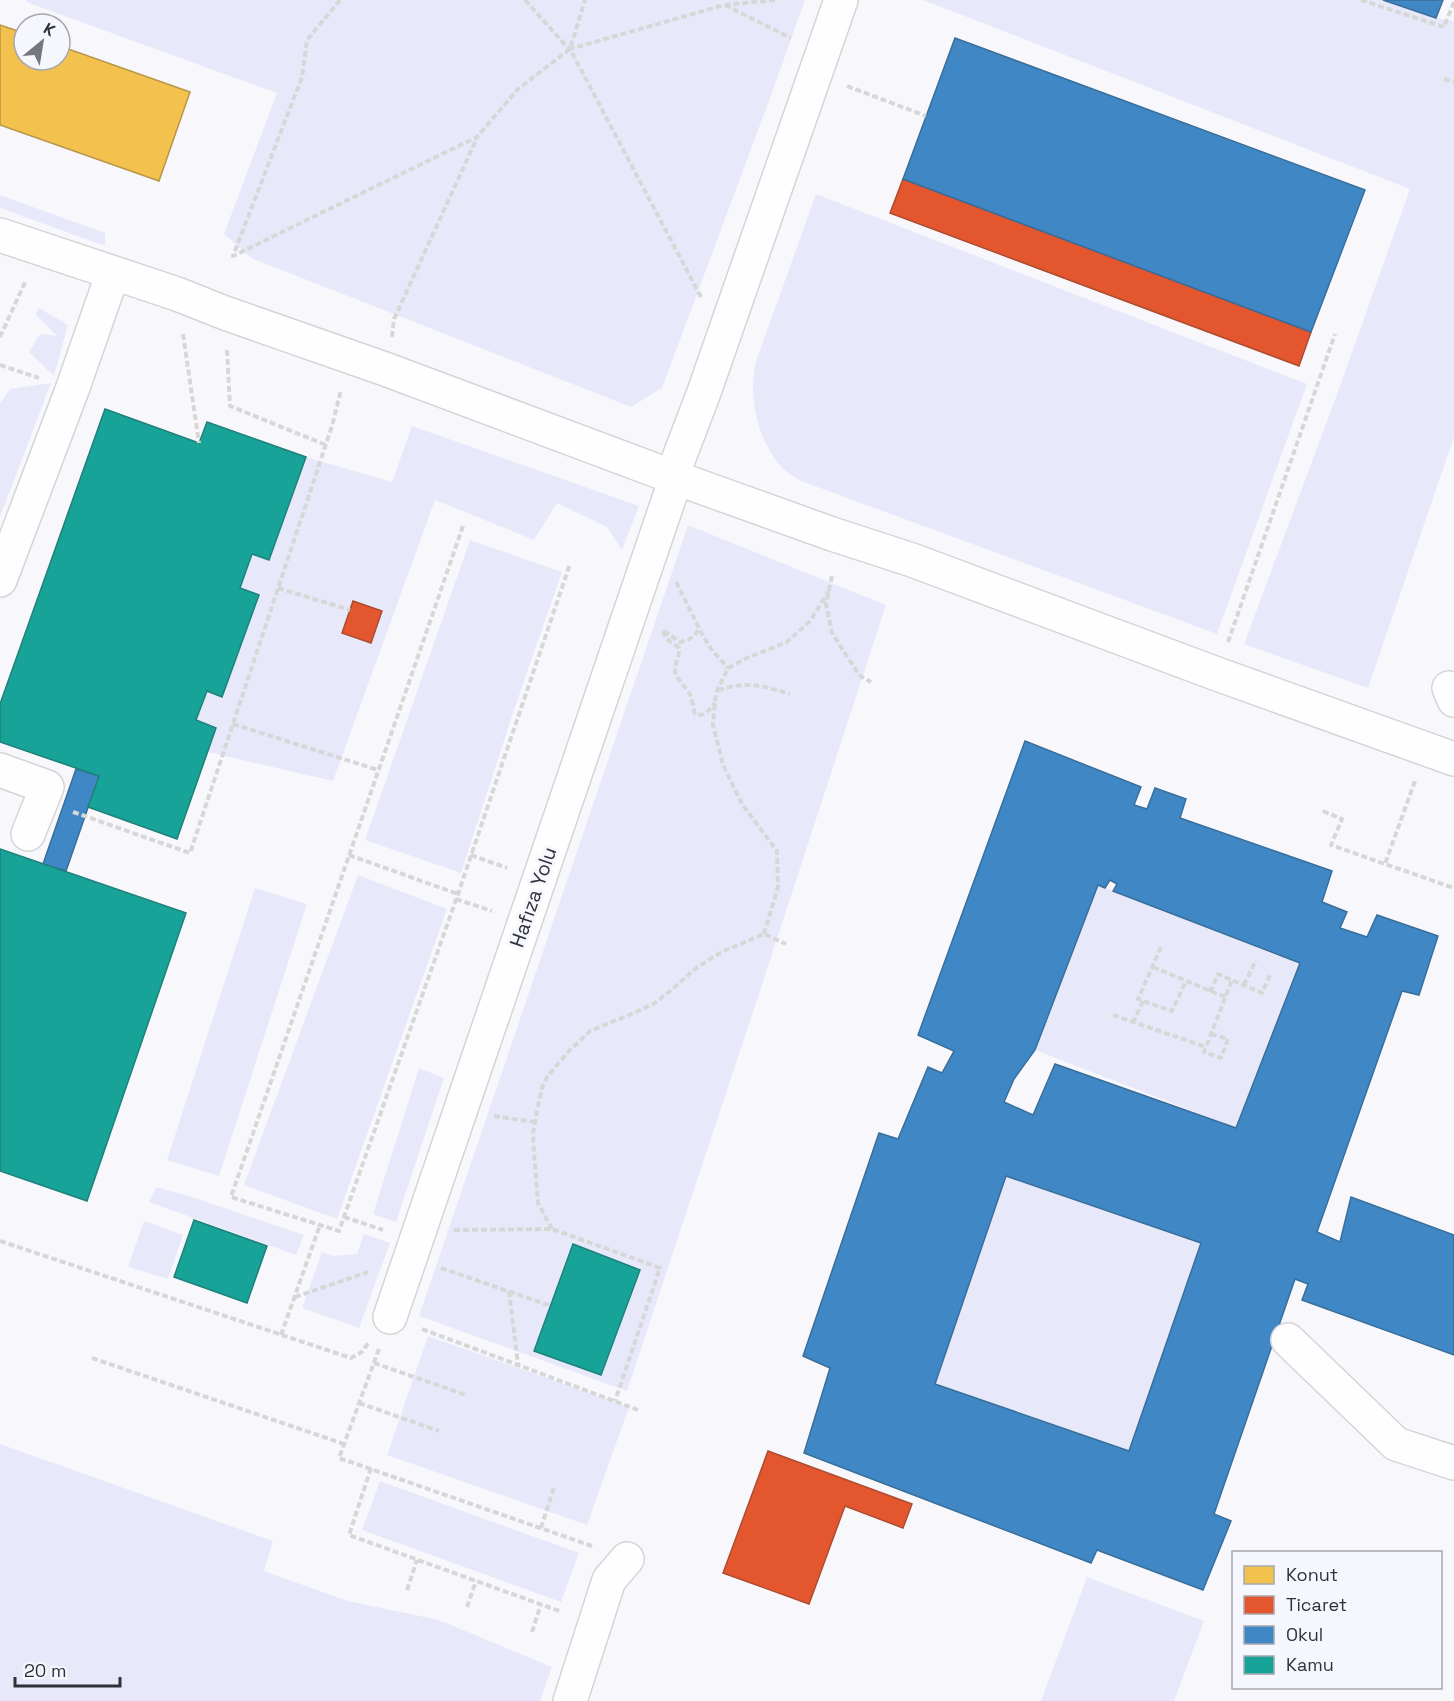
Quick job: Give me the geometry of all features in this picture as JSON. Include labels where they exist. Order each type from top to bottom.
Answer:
[{"type":"street","name":"Hafıza Yolu","points":[[390,1317],[655,539],[674,477],[841,0]]},
{"type":"street","points":[[0,235],[177,294],[674,477],[912,560],[1217,674],[1454,759]]},
{"type":"street","points":[[0,580],[72,390],[112,273]]},
{"type":"street","points":[[0,770],[47,787],[28,834]]},
{"type":"street","points":[[1288,1340],[1396,1444],[1454,1463]]},
{"type":"street","points":[[570,1701],[609,1580],[627,1559]]},
{"type":"path","points":[[339,0],[307,40],[302,77],[233,256],[477,137]]},
{"type":"path","points":[[525,0],[570,49],[701,298]]},
{"type":"path","points":[[570,49],[585,0]]},
{"type":"path","points":[[385,369],[390,355],[394,319],[477,137],[518,89],[570,49],[724,5],[776,0]]},
{"type":"path","points":[[1361,0],[1444,27],[1454,2]]},
{"type":"path","points":[[724,5],[794,39]]},
{"type":"path","points":[[1444,79],[1454,82]]},
{"type":"path","points":[[838,82],[926,116]]},
{"type":"path","points":[[0,337],[40,250]]},
{"type":"path","points":[[177,294],[199,443]]},
{"type":"path","points":[[225,313],[230,406],[326,445]]},
{"type":"path","points":[[1217,674],[1335,333]]},
{"type":"path","points":[[0,365],[72,390]]},
{"type":"path","points":[[42,801],[190,853],[332,426]]},
{"type":"path","points":[[463,526],[231,1197],[339,1231],[457,897],[570,564]]},
{"type":"path","points":[[655,539],[699,629],[712,650],[728,668]]},
{"type":"path","points":[[832,576],[826,604],[832,633],[859,675],[871,682]]},
{"type":"path","points":[[278,588],[350,610]]},
{"type":"path","points":[[764,934],[778,887],[777,850],[742,804],[723,765],[713,725],[717,691],[728,668],[787,642],[810,621],[829,591]]},
{"type":"path","points":[[627,620],[663,631],[680,642],[693,638],[699,629]]},
{"type":"path","points":[[663,631],[667,639],[679,648],[679,657],[674,669],[681,684],[688,691],[695,714],[703,715],[715,704]]},
{"type":"path","points":[[717,691],[754,684],[790,694]]},
{"type":"path","points":[[233,724],[378,770]]},
{"type":"path","points":[[1385,864],[1411,794]]},
{"type":"path","points":[[1323,811],[1342,819],[1331,845],[1454,888]]},
{"type":"path","points":[[349,855],[471,904]]},
{"type":"path","points":[[471,855],[485,860]]},
{"type":"path","points":[[552,1229],[537,1203],[533,1133],[542,1088],[547,1077],[590,1031],[655,1003],[695,969],[724,951],[764,934],[786,944]]},
{"type":"path","points":[[1161,947],[1138,999],[1172,1011],[1186,981]]},
{"type":"path","points":[[1244,985],[1256,960]]},
{"type":"path","points":[[1153,967],[1225,998]]},
{"type":"path","points":[[1210,992],[1218,974],[1262,993],[1270,975]]},
{"type":"path","points":[[1211,1034],[1228,1040],[1221,1058],[1204,1052],[1206,1047],[1211,1034],[1232,980]]},
{"type":"path","points":[[1133,1023],[1143,1001]]},
{"type":"path","points":[[1113,1015],[1206,1047]]},
{"type":"path","points":[[344,1217],[362,1223]]},
{"type":"path","points":[[281,1335],[320,1225]]},
{"type":"path","points":[[295,1297],[415,1245],[552,1229],[660,1268],[615,1401]]},
{"type":"path","points":[[0,1241],[351,1358],[362,1352],[390,1317]]},
{"type":"path","points":[[415,1245],[509,1291],[551,1306]]},
{"type":"path","points":[[509,1291],[518,1364]]},
{"type":"path","points":[[390,1317],[639,1410]]},
{"type":"path","points":[[390,1317],[339,1458],[592,1546]]},
{"type":"path","points":[[92,1358],[344,1444]]},
{"type":"path","points":[[374,1363],[466,1395]]},
{"type":"path","points":[[359,1403],[440,1431]]},
{"type":"path","points":[[371,1468],[349,1535],[571,1616]]},
{"type":"path","points":[[541,1528],[554,1487]]},
{"type":"path","points":[[407,1590],[417,1560]]},
{"type":"path","points":[[467,1607],[476,1581]]},
{"type":"path","points":[[532,1632],[541,1604]]},
{"type":"shaded area","points":[[27,0],[805,0],[662,388],[631,407],[251,258],[224,234],[277,93],[72,19],[72,12],[54,12],[26,2]]},
{"type":"shaded area","points":[[923,0],[1383,0],[1436,18],[1454,21],[1454,437],[1368,688],[1244,644],[1410,189]]},
{"type":"shaded area","points":[[816,194],[1307,384],[1217,634],[801,481],[780,466],[765,441],[756,416],[753,377],[755,364]]},
{"type":"shaded area","points":[[0,195],[105,233],[105,246],[0,208]]},
{"type":"shaded area","points":[[39,308],[68,325],[54,376],[29,352],[40,334],[57,336],[35,314]]},
{"type":"shaded area","points":[[51,383],[0,517],[0,403],[10,389]]},
{"type":"shaded area","points":[[412,426],[639,506],[622,550],[607,527],[557,503],[534,540],[435,500],[333,781],[208,752],[216,728],[196,720],[207,691],[222,696],[259,595],[240,588],[252,554],[269,560],[306,457],[392,482]]},
{"type":"shaded area","points":[[688,525],[886,605],[627,1391],[419,1316]]},
{"type":"shaded area","points":[[470,540],[562,572],[461,873],[365,840]]},
{"type":"shaded area","points":[[358,875],[447,909],[337,1219],[244,1185]]},
{"type":"shaded area","points":[[1098,885],[1300,963],[1236,1128],[1035,1050]]},
{"type":"shaded area","points":[[255,888],[307,904],[219,1176],[167,1160]]},
{"type":"shaded area","points":[[419,1068],[444,1078],[396,1222],[373,1214]]},
{"type":"shaded area","points":[[1006,1176],[1201,1243],[1129,1451],[935,1384]]},
{"type":"shaded area","points":[[156,1187],[304,1235],[296,1255],[149,1202]]},
{"type":"shaded area","points":[[144,1221],[183,1235],[168,1279],[128,1267]]},
{"type":"shaded area","points":[[364,1234],[390,1243],[359,1328],[302,1308],[322,1252],[332,1256],[357,1254]]},
{"type":"shaded area","points":[[428,1336],[629,1407],[587,1525],[387,1455]]},
{"type":"shaded area","points":[[0,1444],[273,1541],[264,1571],[348,1601],[439,1620],[552,1667],[540,1701],[0,1701]]},
{"type":"shaded area","points":[[380,1481],[579,1553],[561,1602],[362,1530]]},
{"type":"shaded area","points":[[1087,1577],[1204,1621],[1174,1701],[1041,1701]]},
{"type":"building: Konut","points":[[0,25],[12,29],[12,72],[72,72],[72,50],[190,92],[159,181],[0,125]]},
{"type":"building: Ticaret","points":[[903,179],[1311,332],[1299,366],[890,213]]},
{"type":"building: Ticaret","points":[[353,601],[382,611],[371,643],[342,633]]},
{"type":"building: Ticaret","points":[[768,1451],[912,1504],[903,1528],[845,1506],[809,1604],[723,1573]]},
{"type":"building: Okul","points":[[1383,0],[1443,0],[1436,18]]},
{"type":"building: Okul","points":[[955,38],[1365,190],[1311,332],[903,179]]},
{"type":"building: Okul","points":[[1025,741],[1141,787],[1134,805],[1147,809],[1155,788],[1186,799],[1180,818],[1332,871],[1322,902],[1347,912],[1340,928],[1367,937],[1377,915],[1438,936],[1419,995],[1402,991],[1317,1232],[1340,1242],[1351,1197],[1454,1235],[1454,1355],[1302,1300],[1308,1284],[1295,1279],[1214,1514],[1231,1521],[1203,1590],[1097,1550],[1091,1563],[804,1453],[830,1368],[803,1356],[879,1133],[898,1139],[928,1067],[942,1073],[954,1051],[918,1035]],"holes":[[[1110,880],[1117,884],[1113,891],[1300,963],[1236,1128],[1055,1064],[1033,1115],[1004,1102],[1014,1079],[1035,1050],[1098,885],[1105,888]],[[1006,1176],[1201,1243],[1129,1451],[935,1384]]]},
{"type":"building: Okul","points":[[76,769],[99,776],[66,871],[43,864]]},
{"type":"building: Kamu","points":[[105,409],[199,443],[207,422],[306,457],[269,560],[252,554],[240,588],[259,595],[222,697],[207,691],[196,720],[216,728],[177,839],[88,807],[99,776],[0,742],[0,704]]},
{"type":"building: Kamu","points":[[0,849],[186,913],[87,1201],[0,1171]]},
{"type":"building: Kamu","points":[[194,1220],[267,1246],[247,1303],[174,1277]]},
{"type":"building: Kamu","points":[[573,1244],[640,1270],[601,1375],[534,1351]]}]
